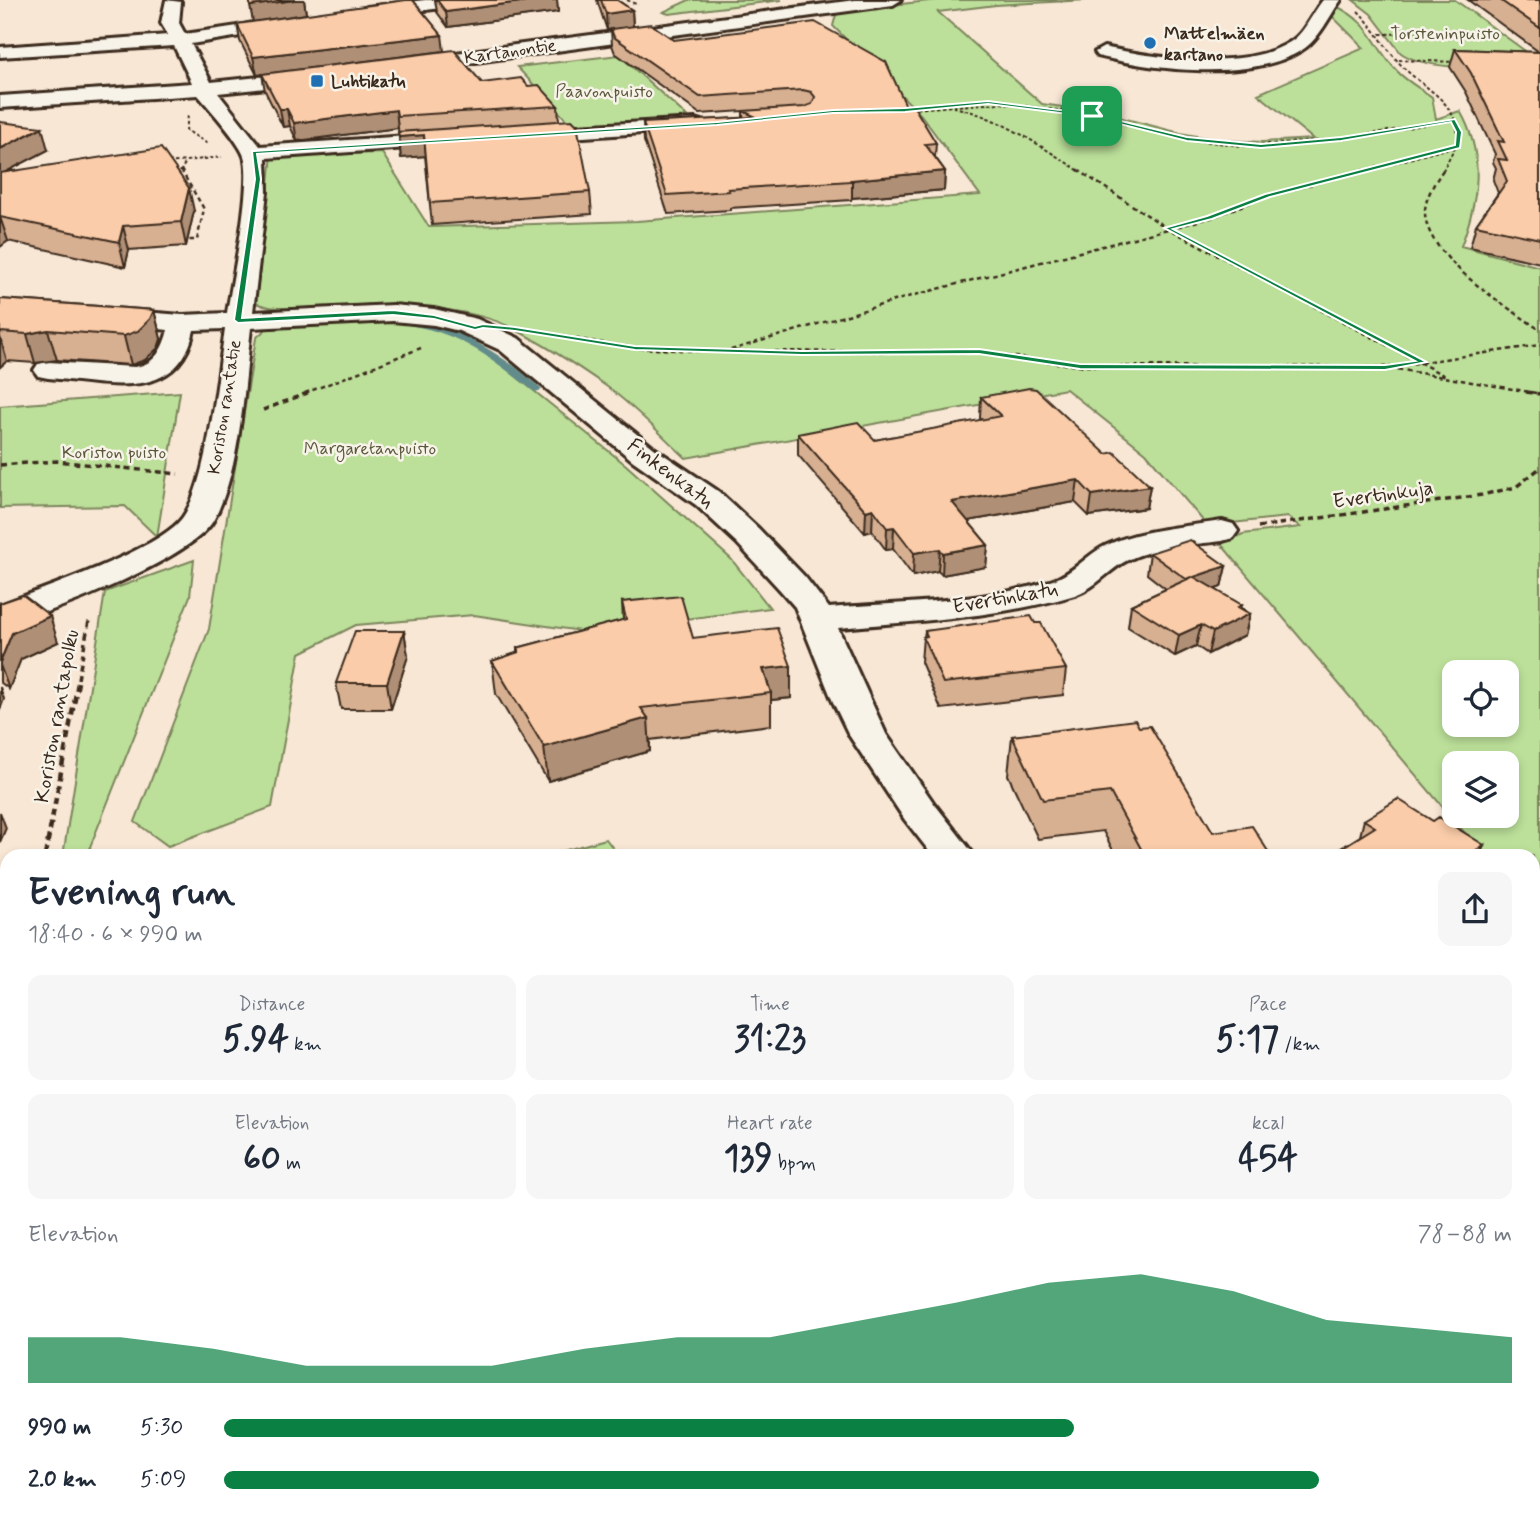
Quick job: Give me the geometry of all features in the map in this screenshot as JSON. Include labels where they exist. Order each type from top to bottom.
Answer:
[{"type":"street","points":[[352,14],[467,0]]},
{"type":"street","name":"Kartanontie","points":[[391,67],[893,0]]},
{"type":"street","points":[[1104,52],[1130,59],[1187,63],[1250,61],[1279,56],[1295,48],[1309,36],[1323,7],[1333,0]]},
{"type":"street","points":[[1340,0],[1357,11]]},
{"type":"street","points":[[173,2],[170,23],[204,89],[254,153],[469,138]]},
{"type":"street","points":[[0,52],[180,40],[312,20]]},
{"type":"street","points":[[0,102],[204,89],[327,75]]},
{"type":"street","points":[[504,136],[717,124]]},
{"type":"street","name":"Koriston rantatie","points":[[0,617],[178,540],[196,524],[215,470],[225,422],[258,179],[254,153]]},
{"type":"street","name":"Finkenkatu","points":[[79,315],[182,323],[393,313],[434,317],[475,328],[498,338],[529,358],[643,454],[707,498],[748,536],[793,584],[811,605],[851,702],[868,735],[919,811],[949,849]]},
{"type":"street","points":[[48,370],[135,375],[156,371],[175,352],[182,323]]},
{"type":"street","name":"Evertinkatu","points":[[817,619],[966,606],[1038,594],[1068,586],[1117,553],[1139,545],[1222,531]]},
{"type":"path","points":[[1357,11],[1380,34],[1404,68],[1441,99],[1459,132],[1458,146],[1432,188],[1424,218],[1429,230],[1444,253],[1463,272],[1540,330]]},
{"type":"path","points":[[1380,34],[1429,33]]},
{"type":"path","points":[[1399,60],[1465,62]]},
{"type":"path","points":[[173,90],[188,114],[186,130],[226,156],[228,164]]},
{"type":"path","points":[[905,110],[1001,103],[1073,112],[1187,139],[1243,146],[1341,139],[1453,120]]},
{"type":"path","points":[[947,106],[969,110],[996,121],[1167,228],[1423,362],[1448,378]]},
{"type":"path","points":[[724,352],[911,296],[1210,218],[1267,196],[1458,146]]},
{"type":"path","points":[[160,164],[226,156]]},
{"type":"path","points":[[186,161],[180,172],[204,209],[197,240],[187,240]]},
{"type":"path","points":[[0,169],[19,172],[10,177]]},
{"type":"path","points":[[225,422],[475,328]]},
{"type":"path","points":[[551,335],[635,348],[724,352],[979,352],[1080,366],[1385,367],[1540,345]]},
{"type":"path","points":[[1385,367],[1540,394]]},
{"type":"path","points":[[0,465],[57,461],[179,474],[172,523],[178,540]]},
{"type":"path","name":"Evertinkuja","points":[[1222,531],[1482,495],[1516,487],[1540,468]]},
{"type":"path","name":"Koriston rantapolku","points":[[46,849],[90,615],[90,601],[78,585]]},
{"type":"green space","points":[[689,0],[782,0],[669,14],[663,12]]},
{"type":"green space","points":[[938,0],[1088,0],[996,5],[938,12],[1042,104],[1103,113],[1219,140],[1263,142],[1313,139],[1258,94],[1364,48],[1326,10],[1334,5],[1365,27],[1397,71],[1432,97],[1436,119],[1460,111],[1474,145],[1477,178],[1472,212],[1461,246],[1540,267],[1540,849],[1478,849],[1460,828],[1519,828],[1519,751],[1442,751],[1442,806],[1221,544],[1243,534],[1300,527],[1288,517],[1232,523],[1204,522],[1146,453],[1066,389],[686,458],[637,411],[606,386],[547,347],[496,321],[463,312],[410,306],[282,309],[256,303],[272,155],[382,153],[429,227],[637,221],[980,195],[921,115],[833,26],[837,11]]},
{"type":"green space","name":"Torsteninpuisto","points":[[1353,0],[1455,0],[1539,61],[1540,68],[1468,68],[1430,64],[1414,59],[1401,53],[1371,14]]},
{"type":"green space","name":"Paavonpuisto","points":[[619,55],[691,120],[573,127],[517,67]]},
{"type":"green space","name":"Margaretanpuisto","points":[[359,321],[405,321],[450,332],[482,349],[626,465],[731,559],[770,608],[587,632],[474,615],[356,625],[300,653],[272,807],[168,846],[135,822],[209,629],[256,338],[266,329]]},
{"type":"green space","name":"Koriston puisto","points":[[180,392],[157,537],[125,506],[0,508],[0,406]]},
{"type":"green space","points":[[194,560],[190,596],[90,849],[64,849],[105,592]]},
{"type":"green space","points":[[606,839],[614,849],[570,849]]},
{"type":"building","points":[[250,0],[294,0],[250,6]]},
{"type":"building","points":[[413,0],[442,35],[253,57],[237,24]]},
{"type":"building","points":[[437,0],[535,0],[446,12]]},
{"type":"building","points":[[601,0],[617,0],[632,10],[606,14]]},
{"type":"building","points":[[1500,0],[1540,0],[1540,28]]},
{"type":"building","points":[[815,22],[886,62],[906,106],[913,105],[936,143],[925,144],[945,171],[667,195],[643,123],[756,117],[743,111],[804,107],[812,104],[815,97],[811,92],[803,90],[700,97],[614,37],[611,29],[651,24],[674,40]]},
{"type":"building","points":[[1455,49],[1540,52],[1540,239],[1476,225],[1507,181],[1498,159],[1507,160],[1498,141],[1504,142],[1471,73]]},
{"type":"building","points":[[454,50],[482,83],[521,78],[528,86],[539,85],[558,106],[397,116],[396,110],[294,123],[287,109],[280,109],[262,74]]},
{"type":"building","points":[[572,120],[577,125],[590,192],[430,203],[424,135],[399,137],[398,132]]},
{"type":"building","points":[[0,122],[42,127],[0,149]]},
{"type":"building","points":[[161,148],[189,188],[181,222],[123,226],[119,242],[0,217],[0,173]]},
{"type":"building","points":[[0,299],[154,310],[150,319],[138,331],[124,336],[48,330],[27,334],[0,332]]},
{"type":"building","points":[[1036,389],[1106,454],[1114,452],[1150,486],[1092,495],[1078,480],[952,502],[988,545],[943,553],[940,549],[914,553],[894,527],[887,528],[873,509],[866,511],[798,434],[858,422],[875,440],[1001,416],[981,397]]},
{"type":"building","points":[[1190,540],[1226,566],[1194,577],[1242,605],[1238,607],[1250,614],[1213,632],[1201,625],[1179,635],[1131,605],[1192,577],[1186,579],[1150,553]]},
{"type":"building","points":[[23,595],[50,616],[12,633],[0,662],[0,603]]},
{"type":"building","points":[[681,596],[693,638],[777,628],[791,666],[763,669],[771,693],[641,708],[648,718],[544,747],[492,661],[519,652],[517,648],[626,619],[622,602]]},
{"type":"building","points":[[1031,616],[1035,623],[1041,623],[1066,669],[943,683],[923,637],[927,636],[925,631]]},
{"type":"building","points":[[355,631],[404,631],[387,683],[336,683]]},
{"type":"building","points":[[1135,720],[1139,727],[1150,726],[1213,832],[1252,826],[1267,849],[1141,849],[1110,792],[1043,800],[1012,736]]},
{"type":"building","points":[[1398,799],[1433,821],[1439,817],[1442,819],[1442,828],[1457,828],[1484,845],[1478,849],[1340,849],[1375,827],[1364,820]]},
{"type":"waterway","points":[[404,322],[424,325],[460,337],[507,366],[538,390]]},
{"type":"place","name":"Mattelmäen kartano","points":[[1150,43]]},
{"type":"place","name":"Luhtikatu","points":[[317,81]]},
{"type":"route","points":[[988,102],[1092,116],[1187,139],[1261,146],[1341,139],[1453,120],[1459,132],[1458,146],[1267,196],[1210,218],[1167,228],[1423,362],[1385,367],[1080,366],[979,352],[802,353],[635,348],[515,329],[483,326],[475,328],[434,317],[393,313],[324,314],[238,320],[258,179],[254,153],[717,124],[815,113],[905,110],[988,102]]}]
